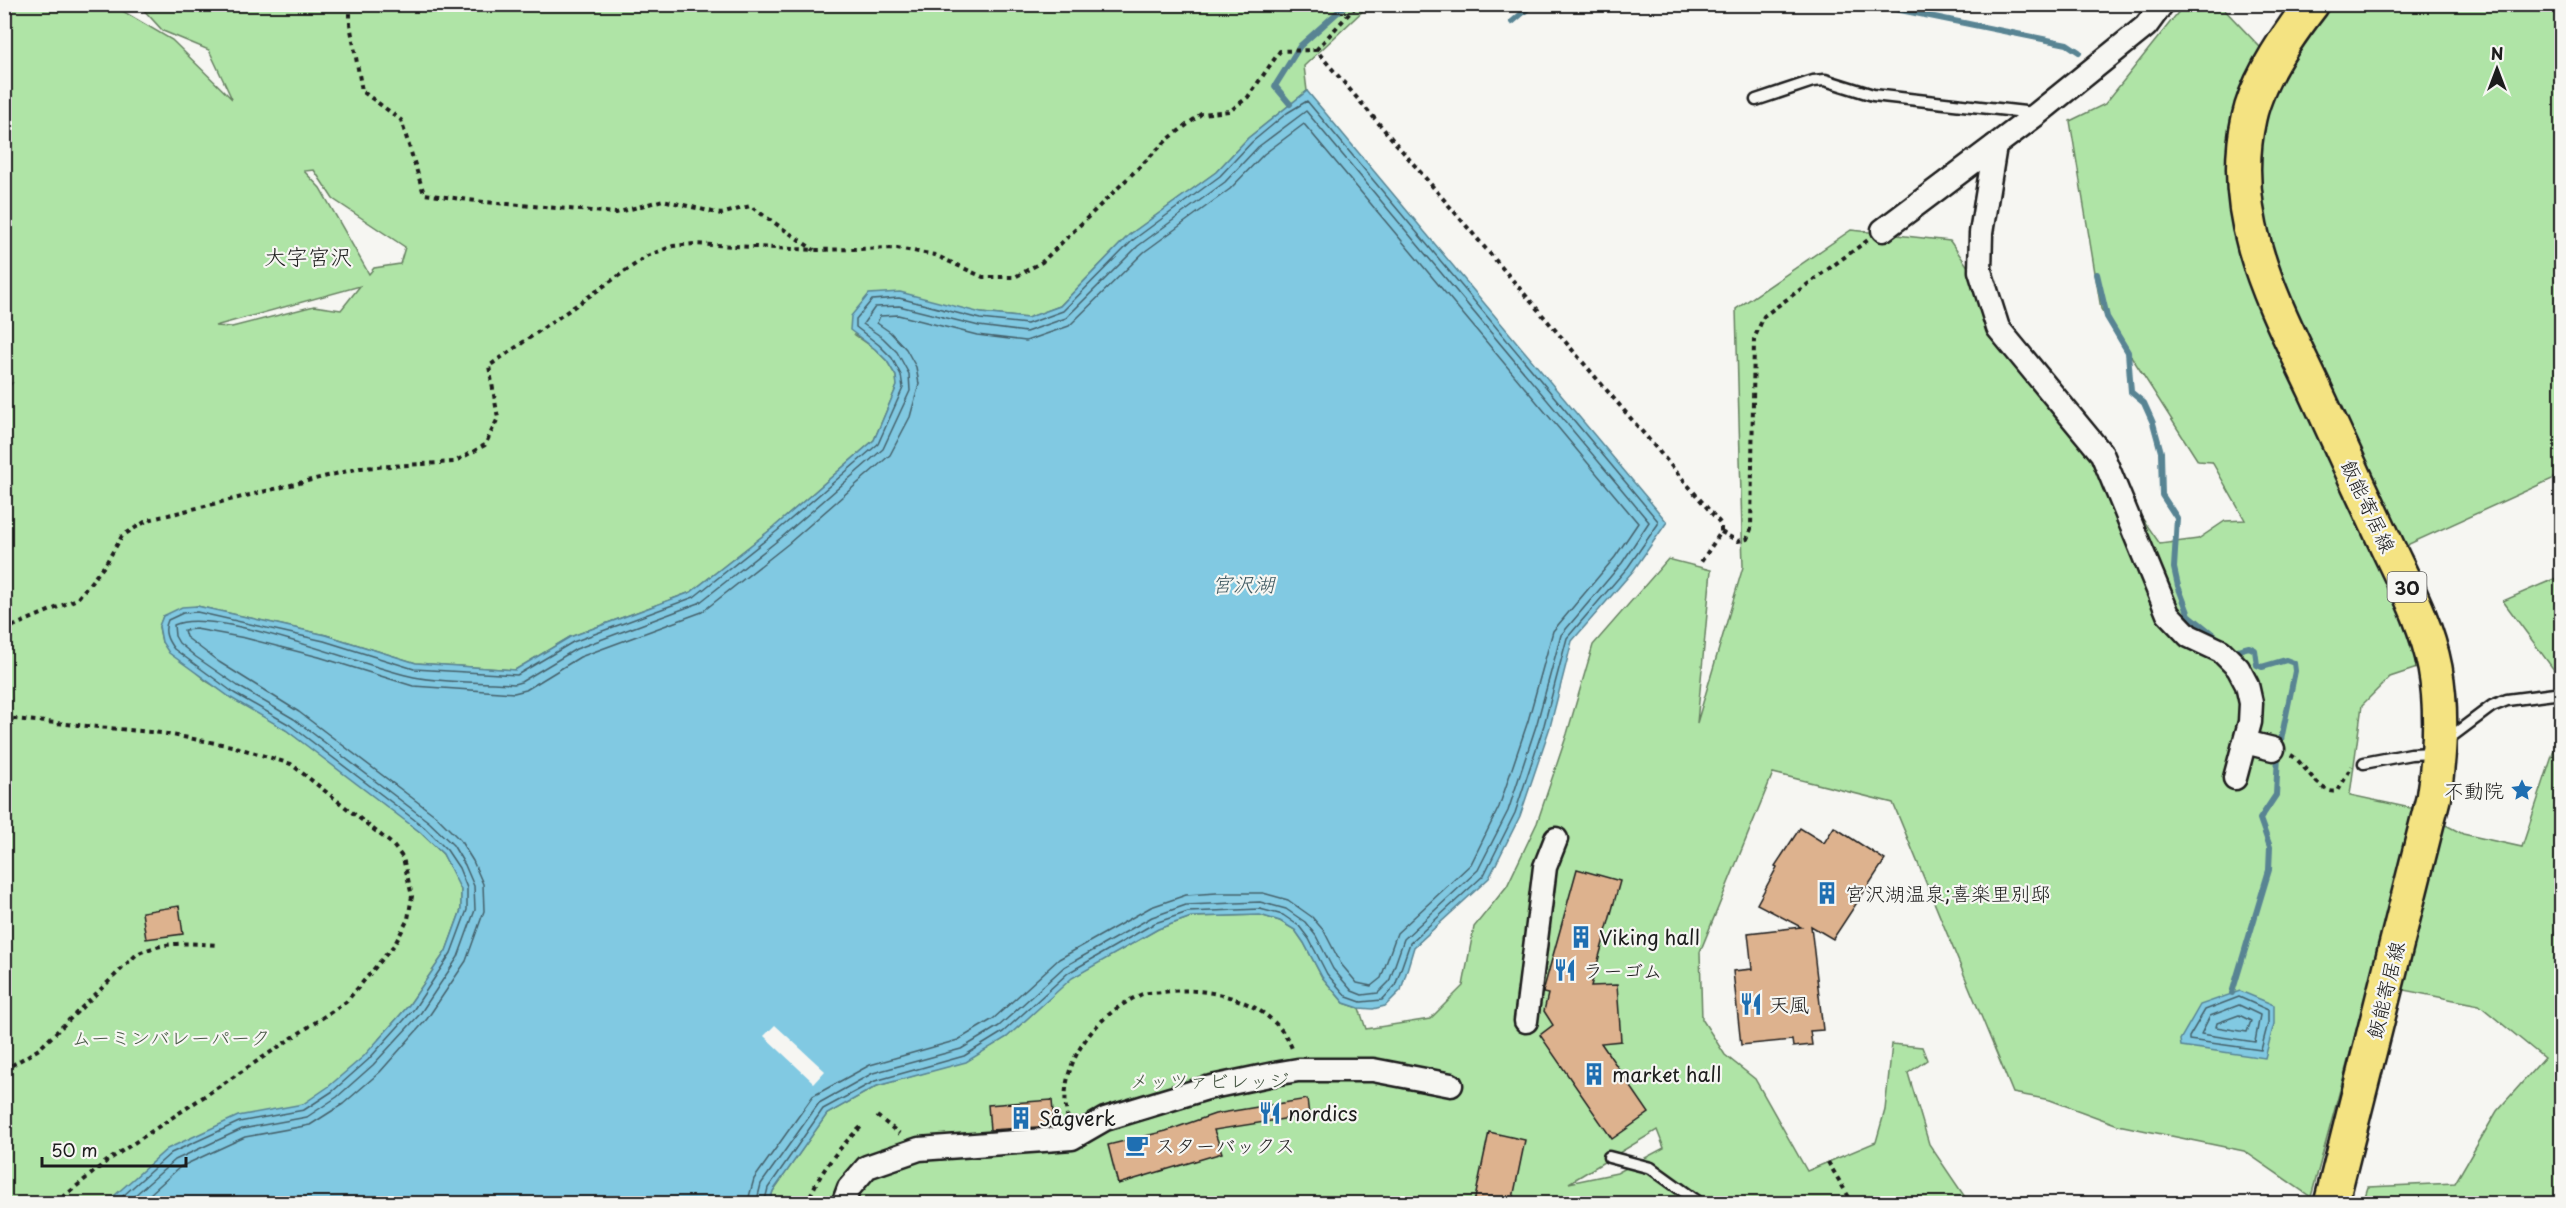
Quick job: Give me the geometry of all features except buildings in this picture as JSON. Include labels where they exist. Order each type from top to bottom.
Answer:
[{"type":"main road","name":"飯能寄居線","points":[[2312,4],[2279,51],[2249,117],[2243,153],[2247,223],[2275,304],[2416,608],[2435,668],[2439,696],[2439,750],[2433,799],[2331,1203]]},
{"type":"street","points":[[1883,230],[2037,114],[2146,26],[2162,4]]},
{"type":"street","points":[[1995,146],[1981,233],[1980,271],[1998,328],[2102,454],[2168,614],[2189,636],[2221,651],[2238,668],[2247,685],[2251,703],[2250,722],[2235,778]]},
{"type":"street","points":[[2245,742],[2273,749]]},
{"type":"street","points":[[1526,1021],[1545,867],[1556,839]]},
{"type":"street","points":[[843,1203],[849,1188],[867,1167],[919,1149],[1072,1138],[1106,1119],[1207,1088],[1298,1070],[1373,1071],[1451,1085]]},
{"type":"lane","points":[[1756,100],[1813,81],[1825,80],[1873,95],[2037,114]]},
{"type":"lane","points":[[2364,763],[2439,750],[2492,706],[2506,700],[2562,693]]},
{"type":"lane","points":[[1609,1157],[1651,1168],[1701,1203]]},
{"type":"path","points":[[350,4],[350,24],[362,91],[401,120],[424,194],[484,202],[616,213],[663,200],[721,214],[750,206],[815,250]]},
{"type":"path","points":[[4,630],[77,599],[105,565],[122,537],[148,520],[360,468],[454,462],[485,445],[498,418],[489,366],[647,256],[673,246],[694,244],[815,250],[897,248],[935,255],[983,277],[1015,277],[1042,262],[1167,140],[1201,114],[1230,111],[1248,97],[1280,51],[1316,50],[1358,4]]},
{"type":"path","points":[[1316,50],[1721,524],[1721,532],[1701,562]]},
{"type":"path","points":[[1721,532],[1738,541],[1747,539],[1751,529],[1754,339],[1764,316],[1883,230]]},
{"type":"path","points":[[4,717],[161,733],[232,746],[291,765],[393,844],[403,858],[412,896],[408,919],[395,944],[346,1002],[107,1161],[55,1203]]},
{"type":"path","points":[[2273,749],[2288,753],[2301,761],[2324,789],[2333,792],[2338,791],[2348,770],[2353,765],[2364,763]]},
{"type":"path","points":[[4,1071],[39,1049],[137,954],[152,947],[182,942],[217,945]]},
{"type":"path","points":[[1072,1138],[1064,1104],[1074,1058],[1086,1036],[1112,1012],[1141,994],[1185,989],[1224,993],[1258,1010],[1284,1031],[1293,1049],[1298,1070]]},
{"type":"path","points":[[807,1203],[812,1190],[842,1144],[862,1126]]},
{"type":"path","points":[[1828,1162],[1853,1203]]},
{"type":"green space","name":"ムーミンバレーパーク","points":[[4,5],[1369,5],[1304,66],[1307,91],[1248,138],[1216,172],[1129,235],[1060,306],[1028,318],[981,313],[855,335],[887,361],[896,376],[897,386],[874,440],[774,527],[691,592],[570,637],[515,670],[416,663],[326,635],[197,606],[163,616],[159,627],[162,642],[206,681],[286,730],[346,774],[420,832],[443,854],[453,871],[461,890],[461,910],[446,951],[409,1005],[379,1039],[499,1204],[5,1203],[4,393],[12,383],[5,384]],"holes":[[[142,8],[163,31],[209,50],[232,99],[172,40],[119,9]],[[314,170],[333,199],[405,247],[400,264],[374,268],[369,274],[320,188],[304,171]],[[360,286],[341,310],[314,306],[232,327],[215,326]]]},
{"type":"green space","name":"メッツァビレッジ","points":[[2184,5],[2220,5],[2279,67],[2329,5],[2561,5],[2561,475],[2409,544],[2390,586],[2423,666],[2390,677],[2362,705],[2350,795],[2415,809],[2463,834],[2522,847],[2561,729],[2561,1203],[2363,1203],[2368,1187],[2455,1183],[2497,1111],[2544,1058],[2479,1005],[2369,983],[2311,1197],[2244,1151],[2118,1125],[2050,1100],[2013,1093],[1893,803],[1773,773],[1700,952],[1702,1019],[1725,1055],[1755,1079],[1807,1171],[1876,1142],[1885,1110],[1892,1044],[1922,1047],[1927,1060],[1908,1073],[1929,1144],[1969,1203],[769,1204],[773,1191],[827,1114],[877,1086],[966,1061],[1007,1037],[1071,978],[1158,929],[1191,917],[1260,915],[1280,921],[1295,930],[1322,977],[1344,1003],[1359,1008],[1366,1029],[1430,1019],[1463,986],[1474,927],[1507,886],[1537,823],[1567,734],[1593,645],[1668,559],[1711,570],[1697,723],[1743,567],[1736,309],[1851,230],[1950,241],[2160,544],[2198,539],[2225,521],[2245,520],[2212,462],[2198,461],[2101,309],[2070,121],[2105,104]],"holes":[[[1657,1130],[1664,1148],[1617,1173],[1569,1183]]]},
{"type":"green space","points":[[2561,576],[2561,689],[2557,674],[2503,601]]},
{"type":"water","name":"宮沢湖","points":[[1307,91],[1667,522],[1633,571],[1572,641],[1550,727],[1520,816],[1489,878],[1414,947],[1401,990],[1385,1006],[1373,1009],[1359,1008],[1344,1003],[1322,977],[1295,930],[1280,921],[1260,915],[1191,917],[1158,929],[1072,978],[1007,1037],[966,1062],[877,1086],[827,1114],[773,1191],[769,1203],[105,1204],[167,1149],[238,1116],[303,1104],[328,1087],[364,1056],[409,1005],[446,951],[461,910],[461,890],[443,854],[420,832],[286,730],[231,698],[169,653],[162,642],[159,626],[163,616],[182,607],[197,606],[326,635],[416,663],[515,670],[570,637],[691,592],[774,527],[874,440],[897,386],[896,376],[887,361],[850,330],[851,316],[869,294],[900,292],[981,313],[1027,318],[1060,306],[1129,235],[1216,172],[1248,138]]},
{"type":"water","points":[[2240,991],[2274,1005],[2274,1024],[2265,1058],[2181,1046],[2180,1040],[2200,1005]]},
{"type":"pier","points":[[775,1025],[825,1071],[814,1083],[764,1036]]},
{"type":"waterway","points":[[1290,104],[1275,86],[1300,46],[1347,4]]},
{"type":"waterway","points":[[1512,22],[1533,4]]},
{"type":"waterway","points":[[1871,4],[2067,44],[2079,52]]},
{"type":"waterway","points":[[2097,274],[2107,317],[2128,352],[2131,392],[2144,403],[2153,423],[2161,452],[2162,495],[2177,518],[2174,568],[2178,586],[2189,615],[2220,640]]},
{"type":"waterway","points":[[2230,648],[2234,651],[2249,647],[2255,650],[2257,665],[2262,667],[2286,660],[2294,663],[2295,671],[2278,755],[2276,795],[2260,819],[2270,847],[2269,870],[2232,993]]},
{"type":"place","name":"不動院","points":[[2522,790]]},
{"type":"place","name":"宮沢湖温泉;喜楽里別邸","points":[[1827,893]]},
{"type":"place","name":"Viking hall","points":[[1581,937]]},
{"type":"place","name":"ラーゴム","points":[[1565,970]]},
{"type":"place","name":"天風","points":[[1751,1004]]},
{"type":"place","name":"market hall","points":[[1594,1074]]},
{"type":"place","name":"nordics","points":[[1270,1113]]},
{"type":"place","name":"Sågverk","points":[[1021,1118]]},
{"type":"place","name":"スターバックス","points":[[1137,1145]]},
{"type":"district","name":"大字宮沢","points":[[308,255]]}]
